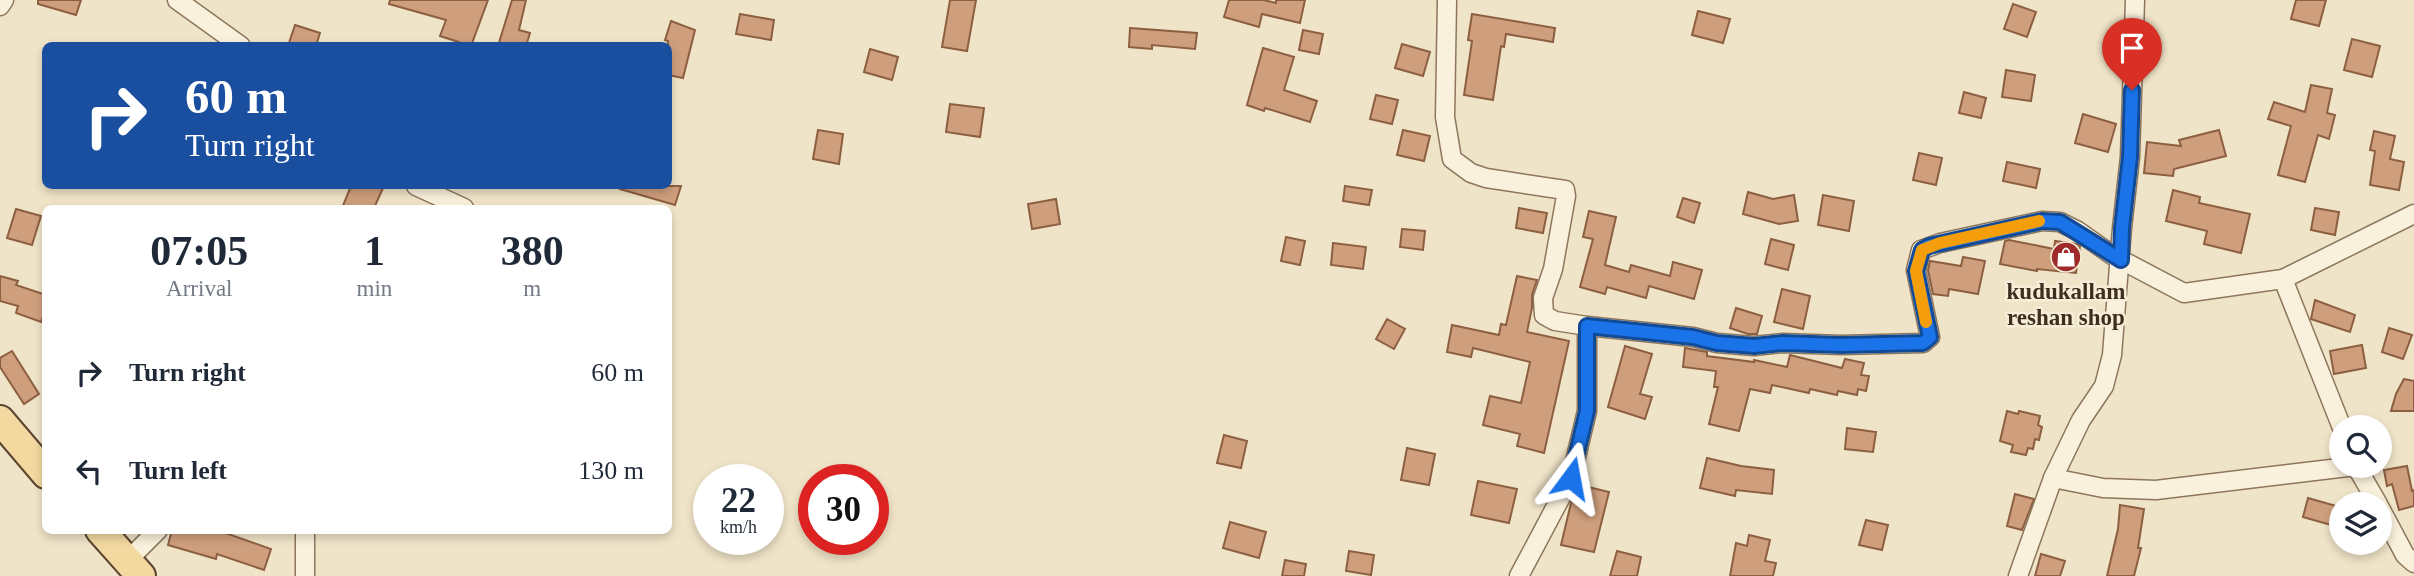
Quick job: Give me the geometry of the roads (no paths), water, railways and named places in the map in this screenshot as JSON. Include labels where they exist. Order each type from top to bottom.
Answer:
[{"type":"main road","points":[[0,420],[42,469]]},
{"type":"main road","points":[[104,534],[134,568]]},
{"type":"street","points":[[0,6],[4,0]]},
{"type":"street","points":[[177,0],[235,42]]},
{"type":"street","points":[[1447,0],[1445,117],[1452,159],[1471,173],[1565,190],[1558,245],[1543,298],[1544,315],[1555,321],[1754,346],[1783,343],[1923,343],[1930,337],[1916,271],[1922,250],[1929,246],[2042,221],[2060,222],[2121,260],[2184,293],[2283,279],[2414,214]]},
{"type":"street","points":[[2018,576],[2053,478],[2081,420],[2104,386],[2112,355],[2130,157],[2135,0]]},
{"type":"street","points":[[423,189],[457,205]]},
{"type":"street","points":[[2283,279],[2337,415]]},
{"type":"street","points":[[1520,576],[1571,478],[1587,411],[1587,326]]},
{"type":"street","points":[[2053,478],[2103,488],[2156,490],[2329,469]]},
{"type":"street","points":[[2392,530],[2405,555],[2414,563]]},
{"type":"street","points":[[134,568],[155,534]]},
{"type":"street","points":[[304,576],[305,534]]},
{"type":"place","name":"kudukallam reshan shop","points":[[2066,257]]}]
